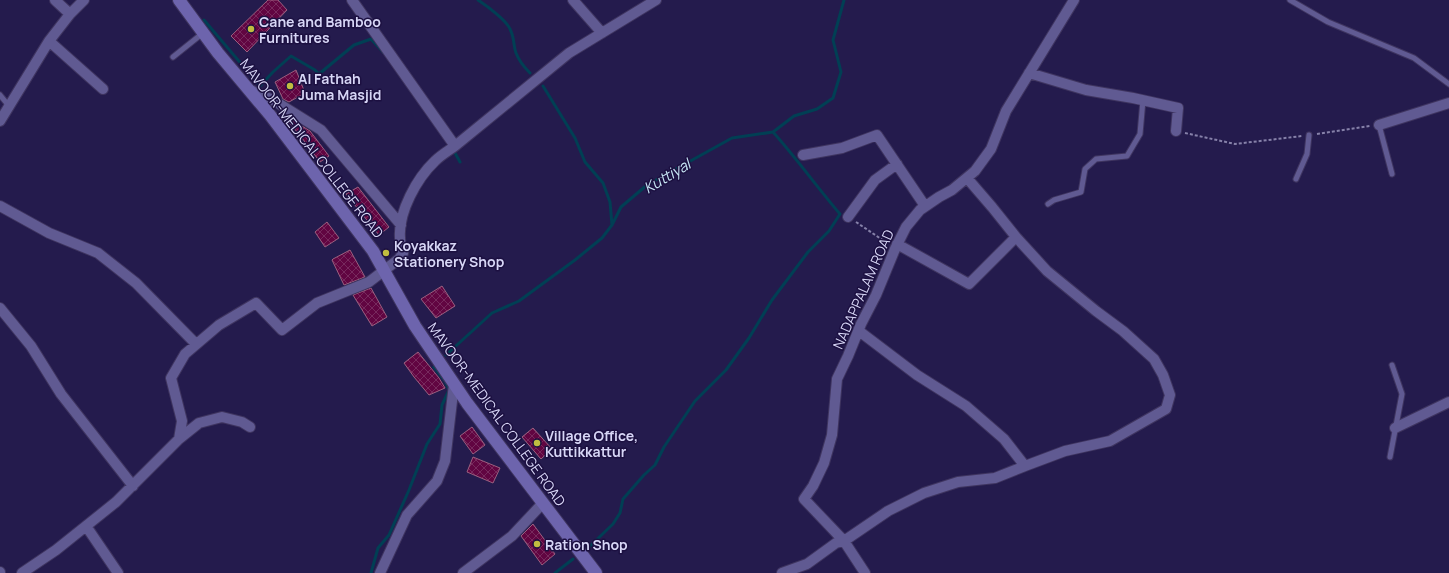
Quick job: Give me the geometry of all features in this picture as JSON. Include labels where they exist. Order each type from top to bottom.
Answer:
[{"type":"main road","name":"MAVOOR-MEDICAL COLLEGE ROAD","points":[[179,0],[373,251],[415,326],[454,384],[542,504],[596,573]]},
{"type":"street","points":[[55,0],[70,14]]},
{"type":"street","points":[[0,121],[49,41],[70,14],[84,0]]},
{"type":"street","points":[[352,0],[455,146]]},
{"type":"street","points":[[573,0],[602,33]]},
{"type":"street","points":[[179,439],[182,421],[171,378],[185,354],[219,325],[256,303],[282,330],[317,303],[369,282],[384,271],[399,259],[403,253],[400,237],[404,209],[427,170],[435,161],[569,52],[656,0]]},
{"type":"street","name":"NADAPPALAM ROAD","points":[[865,573],[844,541],[804,499],[814,486],[824,463],[832,435],[837,379],[876,295],[896,246],[906,227],[920,210],[939,196],[952,190],[974,171],[991,149],[1006,111],[1074,0]]},
{"type":"street","points":[[49,41],[103,89]]},
{"type":"street","points":[[1029,73],[1086,90],[1178,108],[1176,131]]},
{"type":"street","points":[[248,89],[273,100],[321,130],[401,225]]},
{"type":"street","points":[[1378,124],[1449,103]]},
{"type":"street","points":[[802,155],[842,148],[877,135],[925,206]]},
{"type":"street","points":[[848,217],[875,180],[896,164]]},
{"type":"street","points":[[782,573],[807,564],[836,543],[844,541],[888,511],[924,493],[958,482],[995,478],[1066,451],[1110,441],[1166,409],[1170,395],[1163,375],[1154,358],[1123,331],[1096,312],[1047,270],[1016,237],[966,178]]},
{"type":"street","points":[[0,206],[49,233],[98,253],[136,283],[196,344]]},
{"type":"street","points":[[896,246],[969,284],[1016,237]]},
{"type":"street","points":[[0,308],[31,346],[61,394],[133,486]]},
{"type":"street","points":[[859,331],[917,375],[966,406],[1004,438],[1025,466]]},
{"type":"street","points":[[380,573],[407,515],[436,481],[439,474],[444,461],[454,384]]},
{"type":"street","points":[[1395,428],[1449,402]]},
{"type":"street","points":[[22,573],[56,550],[116,502],[179,439],[199,423],[222,418],[242,422],[250,427]]},
{"type":"street","points":[[463,573],[512,536],[542,504]]},
{"type":"street","points":[[86,526],[118,573]]},
{"type":"lane","points":[[1290,0],[1328,22],[1414,58],[1449,84]]},
{"type":"lane","points":[[173,57],[203,33]]},
{"type":"lane","points":[[0,95],[9,106]]},
{"type":"lane","points":[[1048,204],[1054,200],[1081,192],[1085,169],[1096,158],[1127,156],[1140,134],[1143,100]]},
{"type":"lane","points":[[1378,124],[1392,174]]},
{"type":"lane","points":[[1296,179],[1307,154],[1310,135]]},
{"type":"lane","points":[[1390,457],[1402,394],[1392,365]]},
{"type":"path","points":[[1176,131],[1235,144],[1364,127]]},
{"type":"path","points":[[848,217],[896,246]]},
{"type":"building","points":[[268,0],[278,0],[287,10],[247,52],[231,36]]},
{"type":"building","points":[[296,70],[305,93],[289,102],[283,99],[275,82]]},
{"type":"building","points":[[284,115],[310,131],[329,156],[320,162],[283,116]]},
{"type":"building","points":[[358,187],[389,227],[379,235],[346,194]]},
{"type":"building","points":[[327,222],[339,238],[325,247],[315,232]]},
{"type":"building","points":[[350,250],[365,277],[344,285],[332,260]]},
{"type":"building","points":[[442,286],[455,306],[436,318],[421,299]]},
{"type":"building","points":[[371,288],[387,317],[372,326],[353,295]]},
{"type":"building","points":[[418,352],[439,378],[445,388],[429,395],[414,377],[404,363]]},
{"type":"building","points":[[472,427],[485,445],[473,454],[460,436]]},
{"type":"building","name":"Village Office, Kuttikkattur","points":[[533,428],[552,449],[541,459],[522,437]]},
{"type":"building","points":[[473,457],[500,468],[493,483],[467,472]]},
{"type":"building","name":"Ration Shop","points":[[533,524],[555,554],[542,565],[521,536]]},
{"type":"waterway","points":[[478,0],[496,13],[508,25],[513,36],[517,56],[530,73]]},
{"type":"waterway","name":"Kuttiyal","points":[[446,355],[492,313],[519,301],[602,238],[612,225],[621,207],[647,185],[732,138],[773,132],[794,116],[817,109],[833,98],[841,72],[833,40],[844,0]]},
{"type":"waterway","points":[[204,20],[260,86],[291,56],[315,70],[319,74],[354,45],[371,39],[384,53]]},
{"type":"waterway","points":[[543,86],[575,138],[585,162],[603,183],[610,202],[612,225]]},
{"type":"waterway","points":[[584,553],[613,524],[620,513],[623,499],[655,465],[664,447],[695,401],[726,370],[749,338],[772,300],[808,252],[829,231],[840,214],[773,132]]},
{"type":"waterway","points":[[455,153],[460,162]]},
{"type":"waterway","points":[[371,573],[378,548],[389,535],[427,444],[440,424],[442,405],[449,390],[445,381],[434,367]]},
{"type":"waterway","points":[[555,573],[573,559]]},
{"type":"place","name":"Cane and Bamboo Furnitures","points":[[251,29]]},
{"type":"place","name":"Al Fathah Juma Masjid","points":[[290,86]]},
{"type":"place","name":"Koyakkaz Stationery Shop","points":[[386,253]]},
{"type":"place","name":"Village Office, Kuttikkattur","points":[[537,443]]},
{"type":"place","name":"Ration Shop","points":[[537,544]]}]
